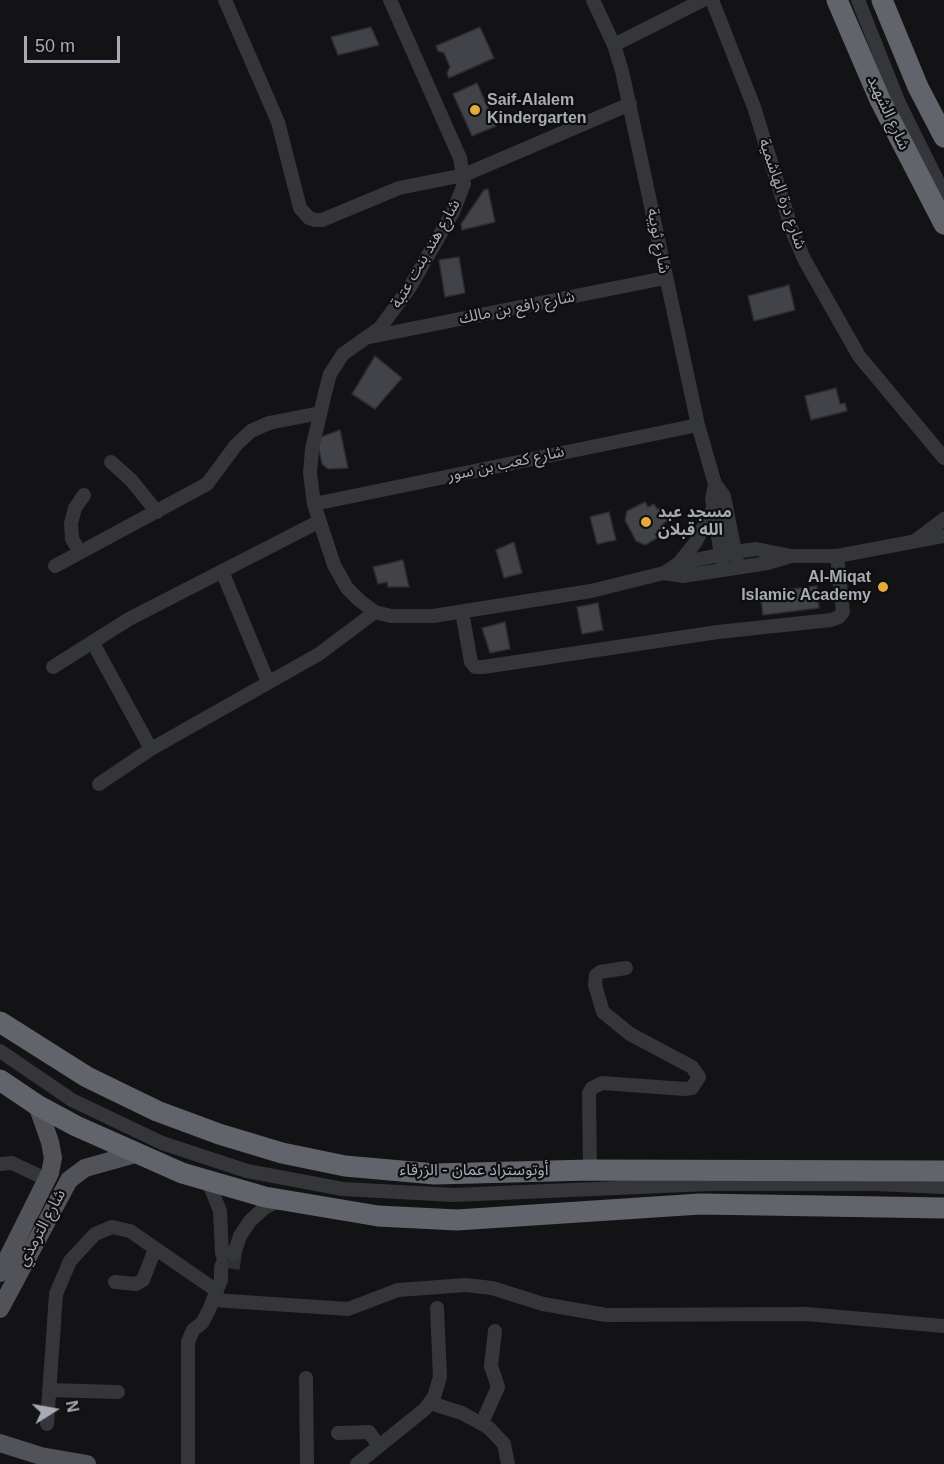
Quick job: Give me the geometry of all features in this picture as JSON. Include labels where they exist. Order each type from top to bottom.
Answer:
[{"type":"highway","name":"شارع الشهيد","points":[[837,0],[885,109],[944,224]]},
{"type":"highway","points":[[882,0],[918,87],[944,137]]},
{"type":"highway","name":"أوتوستراد عمان - الزرقاء","points":[[0,1022],[53,1058],[131,1099],[188,1124],[282,1153],[345,1166],[406,1173],[590,1170],[944,1171]]},
{"type":"highway","points":[[0,1080],[37,1105],[135,1154],[208,1181],[280,1200],[378,1216],[457,1220],[700,1204],[944,1208]]},
{"type":"main road","name":"شارع الترمذي","points":[[0,1273],[48,1180],[52,1150],[37,1105]]},
{"type":"main road","name":"شارع الترمذي","points":[[0,1309],[69,1180],[85,1168],[135,1154]]},
{"type":"main road","points":[[0,1443],[41,1456],[87,1464]]},
{"type":"street","points":[[225,0],[278,122],[300,208],[309,218],[322,220],[399,188],[464,175],[630,104]]},
{"type":"street","points":[[390,0],[460,158],[464,175]]},
{"type":"street","name":"شارع ثويبة","points":[[593,0],[614,45],[630,104],[665,278],[699,425],[715,484],[724,496],[738,567]]},
{"type":"street","points":[[614,45],[703,0]]},
{"type":"street","name":"شارع درة الهاشمية","points":[[712,0],[754,107],[793,233],[804,259],[859,356],[944,458]]},
{"type":"street","points":[[858,0],[899,103],[944,194]]},
{"type":"street","points":[[866,0],[906,101],[944,179]]},
{"type":"street","name":"شارع هند بنت عتبة","points":[[375,612],[347,588],[334,564],[318,522],[310,460],[320,413],[336,364],[342,354],[380,328],[410,288],[458,203],[464,175]]},
{"type":"street","name":"شارع رافع بن مالك","points":[[368,338],[665,278]]},
{"type":"street","points":[[55,566],[207,484],[236,445],[250,431],[269,423],[320,413]]},
{"type":"street","name":"شارع كعب بن سور","points":[[314,504],[699,425]]},
{"type":"street","points":[[111,462],[141,490],[157,512]]},
{"type":"street","name":"شارع ثويبة","points":[[715,484],[711,494],[723,569]]},
{"type":"street","points":[[80,552],[72,538],[71,523],[75,508],[84,495]]},
{"type":"street","points":[[99,784],[151,749],[319,654],[375,612],[405,617],[462,612],[591,591],[664,573],[679,563],[695,543],[713,509]]},
{"type":"street","points":[[914,541],[944,519]]},
{"type":"street","points":[[53,667],[129,619],[318,522]]},
{"type":"street","points":[[679,563],[735,552],[768,550],[791,556],[837,556],[944,536]]},
{"type":"street","points":[[664,573],[683,576],[768,563],[791,556]]},
{"type":"street","points":[[462,612],[471,662],[475,667],[718,632],[831,620],[839,617],[843,612],[837,556]]},
{"type":"street","points":[[222,571],[268,682]]},
{"type":"street","points":[[93,642],[151,749]]},
{"type":"street","points":[[590,1170],[589,1093],[591,1088],[602,1083],[686,1089],[692,1088],[699,1077],[692,1067],[630,1034],[603,1012],[595,985],[596,975],[600,972],[626,968]]},
{"type":"street","points":[[0,1051],[72,1100],[162,1143],[247,1171],[343,1189],[454,1195],[699,1184],[875,1184],[944,1187]]},
{"type":"street","points":[[0,1057],[69,1104],[133,1137],[215,1167],[317,1191],[375,1198],[454,1201],[757,1189],[944,1193]]},
{"type":"street","points":[[0,1164],[12,1163],[48,1180]]},
{"type":"street","points":[[208,1181],[220,1211],[228,1253],[250,1221],[264,1208],[280,1200]]},
{"type":"street","points":[[47,1424],[56,1294],[64,1271],[77,1251],[100,1231],[112,1227],[129,1231],[155,1249],[221,1281],[348,1309],[360,1307],[382,1295],[398,1290],[466,1285],[492,1288],[543,1304],[606,1315],[806,1314],[944,1326]]},
{"type":"street","points":[[115,1282],[136,1284],[143,1280],[155,1249]]},
{"type":"street","points":[[188,1464],[187,1349],[190,1336],[205,1319],[221,1281]]},
{"type":"street","points":[[357,1464],[430,1403],[437,1391],[440,1377],[437,1308]]},
{"type":"street","points":[[482,1423],[498,1387],[491,1366],[495,1331]]},
{"type":"street","points":[[306,1378],[307,1464]]},
{"type":"street","points":[[48,1390],[118,1392]]},
{"type":"street","points":[[430,1403],[462,1413],[482,1423],[500,1438],[507,1451],[508,1464]]},
{"type":"street","points":[[338,1433],[369,1432],[379,1446]]},
{"type":"building","points":[[371,27],[379,45],[338,55],[331,37]]},
{"type":"building","points":[[480,27],[494,58],[449,78],[447,73],[450,67],[444,53],[438,51],[436,46]]},
{"type":"building","name":"Saif-Alalem Kindergarten","points":[[477,83],[496,126],[472,136],[453,94]]},
{"type":"building","points":[[488,189],[495,222],[462,230],[461,224],[484,190]]},
{"type":"building","points":[[459,257],[465,293],[445,297],[439,260]]},
{"type":"building","points":[[789,285],[795,310],[754,321],[748,296]]},
{"type":"building","points":[[375,356],[402,378],[375,409],[352,394]]},
{"type":"building","points":[[836,388],[840,404],[845,403],[847,411],[811,420],[805,396]]},
{"type":"building","points":[[340,430],[348,468],[328,469],[322,464],[318,445],[321,437]]},
{"type":"building","name":"مسجد عبد الله قبلان","points":[[645,502],[648,507],[654,504],[657,509],[661,508],[668,521],[663,523],[666,528],[655,534],[657,538],[645,545],[636,541],[625,520],[627,511]]},
{"type":"building","points":[[609,512],[616,540],[597,544],[590,517]]},
{"type":"building","points":[[514,542],[522,573],[504,578],[496,550]]},
{"type":"building","points":[[403,560],[409,587],[388,587],[387,582],[378,584],[373,567]]},
{"type":"building","points":[[817,586],[819,608],[763,615],[760,593]]},
{"type":"building","points":[[598,603],[603,630],[582,634],[577,607]]},
{"type":"building","points":[[505,622],[510,649],[490,653],[482,628]]},
{"type":"building","points":[[218,1252],[241,1255],[239,1269],[216,1266]]},
{"type":"tunnel","points":[[231,1268],[234,1254]]},
{"type":"place","name":"Saif-Alalem Kindergarten","points":[[475,110]]},
{"type":"place","name":"مسجد عبد الله قبلان","points":[[646,522]]},
{"type":"place","name":"Al-Miqat Islamic Academy","points":[[883,587]]}]
